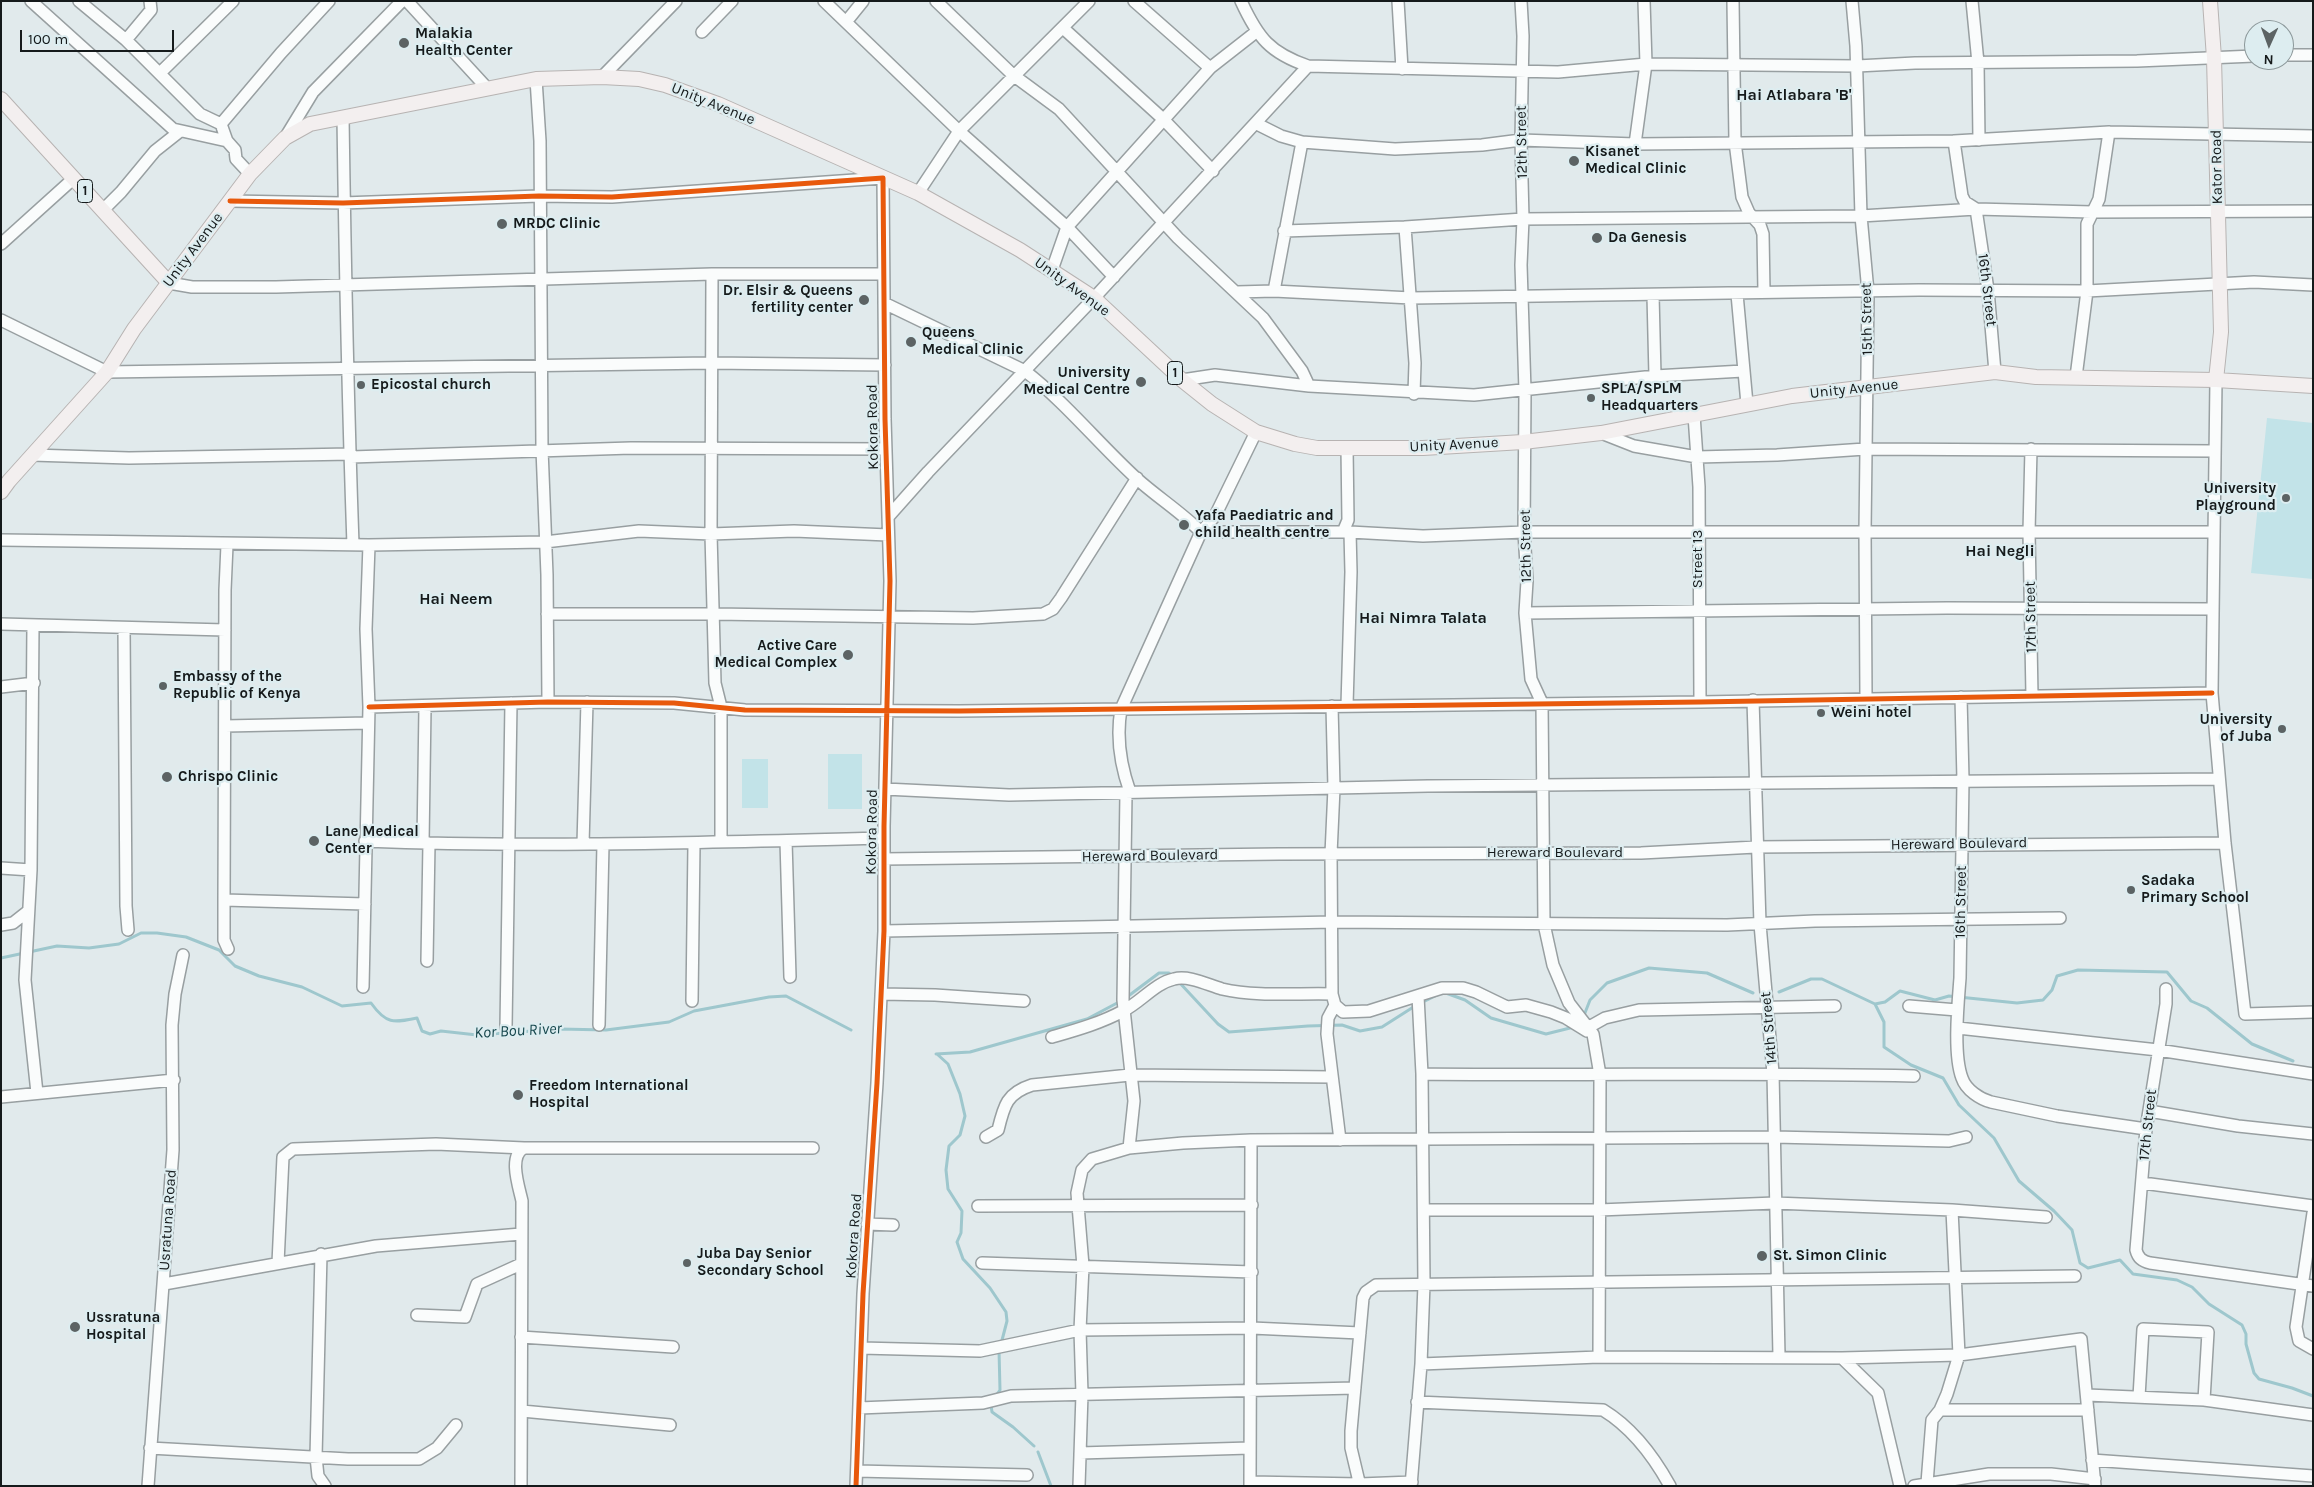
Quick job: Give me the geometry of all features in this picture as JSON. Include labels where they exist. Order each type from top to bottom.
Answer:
[{"type":"main road","name":"Kator Road","points":[[2210,1],[2214,58],[2221,332],[2216,380]]},
{"type":"main road","name":"Unity Avenue","points":[[4,484],[107,372],[134,329],[250,174],[286,138],[310,124],[536,79],[602,77],[639,79],[665,85],[718,104],[918,193],[1052,270],[1094,298],[1182,380],[1212,404],[1256,432],[1295,444],[1347,448],[1423,448],[1523,442],[1601,433],[1792,396],[1995,372],[2036,377],[2309,383]]},
{"type":"main road","name":"1","points":[[1,99],[169,282]]},
{"type":"street","points":[[31,1],[179,132],[227,141]]},
{"type":"street","points":[[79,1],[126,40],[200,114],[221,124],[227,141],[235,150],[236,159],[250,174]]},
{"type":"street","points":[[126,40],[150,10],[150,1]]},
{"type":"street","points":[[221,124],[281,53],[329,1]]},
{"type":"street","points":[[286,138],[313,92],[402,1]]},
{"type":"street","points":[[407,1],[487,88]]},
{"type":"street","points":[[602,77],[676,1]]},
{"type":"street","points":[[702,32],[732,1]]},
{"type":"street","points":[[824,1],[959,131],[1067,227],[1114,277]]},
{"type":"street","points":[[846,22],[862,1]]},
{"type":"street","points":[[936,1],[1014,76],[1059,109],[1088,138],[1116,173],[1263,318],[1281,345],[1285,346],[1302,371],[1309,386]]},
{"type":"street","points":[[918,193],[959,131],[1089,1]]},
{"type":"street","points":[[1134,1],[1210,68]]},
{"type":"street","points":[[1242,1],[1256,32],[1278,53],[1308,66],[1558,72],[1646,64],[1734,63],[1856,66],[2244,56]]},
{"type":"street","points":[[1398,1],[1402,68]]},
{"type":"street","name":"12th Street","points":[[1521,1],[1523,219],[1521,265],[1524,392],[1524,532],[1527,581],[1525,613],[1531,679],[1542,703],[1544,924],[1553,965],[1569,1003],[1591,1030]]},
{"type":"street","points":[[1635,144],[1646,64],[1644,1]]},
{"type":"street","points":[[1733,1],[1735,142],[1742,197],[1749,213],[1754,217],[1763,234],[1764,292]]},
{"type":"street","name":"15th Street","points":[[1852,1],[1859,141],[1860,216],[1868,292],[1865,448],[1866,698]]},
{"type":"street","points":[[1972,1],[1978,63],[1979,140]]},
{"type":"street","points":[[160,73],[228,3]]},
{"type":"street","points":[[1064,28],[1163,119],[1212,171]]},
{"type":"street","points":[[1052,270],[1067,227],[1210,68],[1256,32]]},
{"type":"street","points":[[2294,55],[2313,55]]},
{"type":"street","points":[[888,517],[928,472],[1114,277],[1163,221],[1257,124],[1308,66]]},
{"type":"street","points":[[536,79],[539,105],[542,449],[546,542],[548,702]]},
{"type":"street","points":[[343,117],[343,203],[347,286],[347,369],[353,545]]},
{"type":"street","points":[[1257,124],[1281,136],[1302,142],[1395,148],[1482,145],[1521,140],[1635,144],[1954,141],[2108,132],[2216,136],[2313,136]]},
{"type":"street","points":[[103,210],[121,192],[155,150],[179,132]]},
{"type":"street","points":[[2076,378],[2087,291],[2087,224],[2099,199],[2103,181],[2108,132]]},
{"type":"street","points":[[1954,141],[1962,196],[1965,202],[1976,208]]},
{"type":"street","points":[[1274,291],[1302,142]]},
{"type":"street","points":[[230,201],[343,203],[539,196],[612,197],[883,178]]},
{"type":"street","name":"Kokora Road","points":[[856,1486],[867,1224],[884,931],[884,838],[890,618],[883,274],[883,178]]},
{"type":"street","points":[[1,244],[73,179]]},
{"type":"street","points":[[1284,231],[1406,228],[1523,219],[1860,216],[1976,208],[2092,212],[2313,211]]},
{"type":"street","name":"16th Street","points":[[1976,208],[1988,290],[1995,372]]},
{"type":"street","points":[[1406,228],[1411,298],[1414,394]]},
{"type":"street","points":[[712,274],[710,362],[711,534],[715,683],[721,707],[721,842]]},
{"type":"street","points":[[169,282],[192,287],[347,286],[396,282],[541,280],[712,274],[883,274]]},
{"type":"street","points":[[1237,292],[1274,291],[1411,298],[1737,294],[1764,292],[2087,291],[2219,283],[2313,285]]},
{"type":"street","points":[[1737,294],[1747,404]]},
{"type":"street","points":[[1653,295],[1655,376]]},
{"type":"street","points":[[884,303],[1026,371],[1045,386],[1137,478],[1185,516],[1201,532],[1347,532],[1423,536],[1524,532],[2214,532]]},
{"type":"street","points":[[1,320],[107,372],[710,362],[885,365]]},
{"type":"street","points":[[1182,380],[1215,375],[1309,386],[1414,394],[1474,395],[1524,392],[1655,376],[1743,371]]},
{"type":"street","points":[[2216,380],[2212,693],[2225,843],[2245,1014],[2313,1012]]},
{"type":"street","name":"Street 13","points":[[1694,415],[1697,457],[1700,702]]},
{"type":"street","points":[[1129,1148],[1134,1101],[1124,1011],[1125,857],[1128,793],[1122,770],[1118,725],[1121,709],[1201,532],[1215,516],[1256,432]]},
{"type":"street","points":[[1601,433],[1634,446],[1697,457],[1777,455],[1865,448],[2215,451]]},
{"type":"street","points":[[1346,705],[1351,572],[1347,532],[1347,448]]},
{"type":"street","name":"17th Street","points":[[2032,448],[2029,532],[2032,610],[2032,696]]},
{"type":"street","points":[[32,455],[130,458],[351,456],[542,449],[886,449]]},
{"type":"street","points":[[547,614],[714,614],[890,618],[1010,617],[1042,614],[1053,609],[1137,478]]},
{"type":"street","points":[[1,540],[227,545],[369,545],[546,542],[639,531],[711,534],[794,531],[888,535]]},
{"type":"street","points":[[227,545],[224,940],[228,949]]},
{"type":"street","points":[[363,987],[369,708],[366,629],[369,545]]},
{"type":"street","points":[[1525,613],[1698,613],[1865,609],[2213,609]]},
{"type":"street","points":[[1,624],[225,630]]},
{"type":"street","points":[[33,625],[31,870],[25,980],[37,1093]]},
{"type":"street","points":[[124,628],[126,896],[128,930]]},
{"type":"street","points":[[1,687],[34,683]]},
{"type":"street","points":[[369,708],[587,702],[674,703],[744,710],[887,709],[959,711],[1700,702],[2212,693]]},
{"type":"street","name":"16th Street","points":[[1961,697],[1963,780],[1960,978],[1957,1010],[1958,1063],[1963,1081],[1982,1099],[2057,1116],[2146,1129]]},
{"type":"street","name":"14th Street","points":[[1753,700],[1756,846],[1760,924],[1773,1073],[1779,1356]]},
{"type":"street","points":[[583,844],[587,702]]},
{"type":"street","points":[[506,1027],[511,703]]},
{"type":"street","points":[[1332,706],[1334,788],[1331,854],[1334,999],[1327,1025],[1340,1140]]},
{"type":"street","points":[[425,707],[427,961]]},
{"type":"street","points":[[225,726],[368,723]]},
{"type":"street","points":[[885,789],[980,794],[1128,793],[1756,782],[2219,779]]},
{"type":"street","points":[[365,841],[508,844],[694,844],[884,838]]},
{"type":"street","points":[[786,841],[790,977]]},
{"type":"street","name":"Hereward Boulevard","points":[[884,859],[1642,853],[1756,846],[2225,843]]},
{"type":"street","points":[[599,1025],[603,844]]},
{"type":"street","points":[[692,1001],[694,844]]},
{"type":"street","points":[[1,868],[31,870]]},
{"type":"street","points":[[224,900],[365,904]]},
{"type":"street","points":[[1,925],[13,924],[28,912]]},
{"type":"street","points":[[884,931],[1333,922],[1760,924],[1960,918],[2060,918]]},
{"type":"street","name":"Usratuna Road","points":[[148,1486],[173,1150],[174,1080],[172,1025],[175,994],[183,955]]},
{"type":"street","points":[[1052,1038],[1106,1020],[1124,1011],[1160,984],[1175,978],[1186,978],[1224,989],[1334,999]]},
{"type":"street","points":[[1334,999],[1343,1012],[1356,1012],[1394,1004],[1442,988],[1463,988],[1508,1007],[1526,1005],[1551,1012],[1591,1030]]},
{"type":"street","name":"17th Street","points":[[2166,989],[2166,1004],[2146,1129],[2136,1250],[2140,1260],[2307,1285]]},
{"type":"street","points":[[881,994],[935,995],[1024,1001]]},
{"type":"street","points":[[1251,1140],[1252,1328],[1250,1484],[1411,1484],[1421,1364],[1424,1284],[1424,1140],[1418,996]]},
{"type":"street","points":[[1591,1030],[1605,1018],[1639,1010],[1835,1006]]},
{"type":"street","points":[[1909,1006],[1957,1010]]},
{"type":"street","points":[[1958,1028],[2158,1050],[2313,1074]]},
{"type":"street","points":[[1591,1030],[1600,1075],[1598,1210],[1601,1282],[1599,1357]]},
{"type":"street","points":[[1422,1074],[1600,1075],[1773,1073],[1914,1076]]},
{"type":"street","points":[[986,1137],[997,1132],[1008,1099],[1019,1090],[1032,1085],[1130,1076],[1332,1077]]},
{"type":"street","points":[[1,1097],[174,1080]]},
{"type":"street","points":[[2149,1111],[2238,1126],[2313,1134]]},
{"type":"street","points":[[1079,1486],[1082,1394],[1080,1330],[1083,1266],[1077,1193],[1082,1170],[1092,1159],[1129,1148],[1251,1140],[1774,1138],[1949,1141],[1966,1137]]},
{"type":"street","points":[[278,1263],[283,1157],[293,1149],[436,1144],[524,1148],[813,1148]]},
{"type":"street","points":[[524,1148],[516,1155],[522,1201],[521,1337],[524,1485]]},
{"type":"street","points":[[2143,1183],[2313,1206]]},
{"type":"street","points":[[1425,1210],[1598,1210],[1776,1203],[1952,1210],[2046,1217]]},
{"type":"street","points":[[978,1206],[1252,1205]]},
{"type":"street","points":[[1926,1483],[1932,1420],[1940,1410],[1959,1354],[1952,1210]]},
{"type":"street","points":[[2313,1213],[2307,1285],[2296,1327],[2299,1341],[2313,1349]]},
{"type":"street","points":[[867,1224],[893,1225]]},
{"type":"street","points":[[164,1284],[321,1254],[416,1241],[521,1234]]},
{"type":"street","points":[[321,1254],[316,1457],[318,1476],[325,1486]]},
{"type":"street","points":[[982,1263],[1252,1272]]},
{"type":"street","points":[[417,1315],[465,1317],[477,1284],[521,1264]]},
{"type":"street","points":[[1360,1485],[1350,1440],[1364,1298],[1370,1288],[1383,1284],[2075,1276]]},
{"type":"street","points":[[861,1348],[980,1350],[1080,1330],[1252,1328],[1360,1333]]},
{"type":"street","points":[[2139,1397],[2143,1329],[2208,1332],[2204,1400]]},
{"type":"street","points":[[521,1337],[673,1347]]},
{"type":"street","points":[[1421,1364],[1599,1357],[1779,1356],[1842,1358],[1959,1354],[2081,1339],[2095,1482],[2051,1474],[1989,1474],[1914,1486]]},
{"type":"street","points":[[1842,1358],[1878,1393],[1900,1486]]},
{"type":"street","points":[[858,1408],[984,1403],[1011,1396],[1355,1388]]},
{"type":"street","points":[[2087,1395],[2204,1400],[2313,1415]]},
{"type":"street","points":[[1417,1402],[1603,1410],[1620,1420],[1660,1467],[1670,1486]]},
{"type":"street","points":[[1940,1410],[2088,1410]]},
{"type":"street","points":[[522,1411],[670,1425]]},
{"type":"street","points":[[150,1448],[316,1457],[393,1460],[419,1459],[436,1448],[456,1425]]},
{"type":"street","points":[[1080,1453],[1250,1448]]},
{"type":"street","points":[[2092,1460],[2313,1476]]},
{"type":"street","points":[[857,1471],[1027,1475]]},
{"type":"shaded area","name":"University Playground","points":[[2267,418],[2313,423],[2313,579],[2251,573]]},
{"type":"shaded area","points":[[828,754],[862,754],[862,809],[828,809]]},
{"type":"shaded area","points":[[742,759],[768,759],[768,808],[742,808]]},
{"type":"waterway","name":"Kor Bou River","points":[[1,958],[57,946],[89,948],[119,944],[141,933],[186,937],[219,950],[235,966],[259,976],[302,987],[342,1006],[371,1003],[381,1015],[391,1020],[402,1021],[417,1018],[422,1031],[430,1034],[441,1031],[477,1035],[560,1029],[606,1030],[669,1022],[694,1011],[769,997],[786,996],[851,1030]]},
{"type":"waterway","points":[[1583,1018],[1590,1000],[1607,983],[1649,968],[1707,973],[1753,993]]},
{"type":"waterway","points":[[1875,1004],[1885,1002],[1900,991],[1935,1000],[1949,996],[2017,1003],[2043,1000],[2052,990],[2057,976],[2078,970],[2167,972],[2191,1001],[2207,1008],[2252,1044],[2293,1061]]},
{"type":"waterway","points":[[1127,997],[1159,973],[1169,973],[1173,977]]},
{"type":"waterway","name":"Kor Bou River","points":[[1779,992],[1811,979],[1822,979],[1875,1004],[1884,1022],[1884,1047],[1911,1065],[1943,1078],[1959,1105],[1994,1138],[2019,1181],[2054,1211],[2072,1230],[2080,1263],[2088,1268],[2120,1260],[2133,1274],[2177,1280],[2192,1287],[2209,1304],[2242,1325],[2246,1334],[2246,1344],[2254,1373],[2259,1379],[2313,1396]]},
{"type":"waterway","points":[[1178,981],[1218,1024],[1229,1032],[1342,1025],[1360,1031],[1382,1027],[1415,1006]]},
{"type":"waterway","points":[[1443,992],[1465,1000],[1491,1018],[1546,1034],[1574,1027]]},
{"type":"waterway","points":[[1421,1003],[1437,995]]},
{"type":"waterway","points":[[936,1054],[970,1052],[1087,1019],[1119,1002]]},
{"type":"waterway","points":[[937,1054],[948,1064],[960,1094],[965,1116],[960,1135],[949,1146],[946,1170],[948,1189],[962,1211],[961,1233],[957,1242],[963,1259],[990,1288],[1006,1312],[1007,1321],[1001,1344]]},
{"type":"waterway","points":[[995,1397],[1000,1390],[999,1350]]},
{"type":"waterway","points":[[991,1405],[992,1412],[1013,1427],[1034,1446]]},
{"type":"waterway","points":[[1038,1452],[1051,1486]]},
{"type":"cycle path","points":[[230,201],[343,203],[539,196],[612,197],[883,178],[885,419],[890,581],[884,826],[884,931],[877,1083],[863,1294],[856,1486]]},
{"type":"cycle path","points":[[369,707],[548,702],[674,703],[745,710],[959,711],[1700,702],[2212,693]]},
{"type":"place","name":"Malakia Health Center","points":[[404,43]]},
{"type":"place","name":"Kisanet Medical Clinic","points":[[1574,161]]},
{"type":"place","name":"MRDC Clinic","points":[[502,224]]},
{"type":"place","name":"Da Genesis","points":[[1597,238]]},
{"type":"place","name":"Dr. Elsir & Queens fertility center","points":[[864,300]]},
{"type":"place","name":"Queens Medical Clinic","points":[[911,342]]},
{"type":"place","name":"University Medical Centre","points":[[1141,382]]},
{"type":"place","name":"Epicostal church","points":[[361,385]]},
{"type":"place","name":"SPLA/SPLM Headquarters","points":[[1591,398]]},
{"type":"place","name":"University Playground","points":[[2286,498]]},
{"type":"place","name":"Yafa Paediatric and child health centre","points":[[1184,525]]},
{"type":"place","name":"Active Care Medical Complex","points":[[848,655]]},
{"type":"place","name":"Embassy of the Republic of Kenya","points":[[163,686]]},
{"type":"place","name":"Weini hotel","points":[[1821,713]]},
{"type":"place","name":"University of Juba","points":[[2282,729]]},
{"type":"place","name":"Chrispo Clinic","points":[[167,777]]},
{"type":"place","name":"Lane Medical Center","points":[[314,841]]},
{"type":"place","name":"Sadaka Primary School","points":[[2131,890]]},
{"type":"place","name":"Freedom International Hospital","points":[[518,1095]]},
{"type":"place","name":"St. Simon Clinic","points":[[1762,1256]]},
{"type":"place","name":"Juba Day Senior Secondary School","points":[[687,1263]]},
{"type":"place","name":"Ussratuna Hospital","points":[[75,1327]]},
{"type":"district","name":"Hai Atlabara 'B'","points":[[1794,95]]},
{"type":"district","name":"Hai Negli","points":[[2000,551]]},
{"type":"district","name":"Hai Neem","points":[[456,599]]},
{"type":"district","name":"Hai Nimra Talata","points":[[1423,618]]}]
